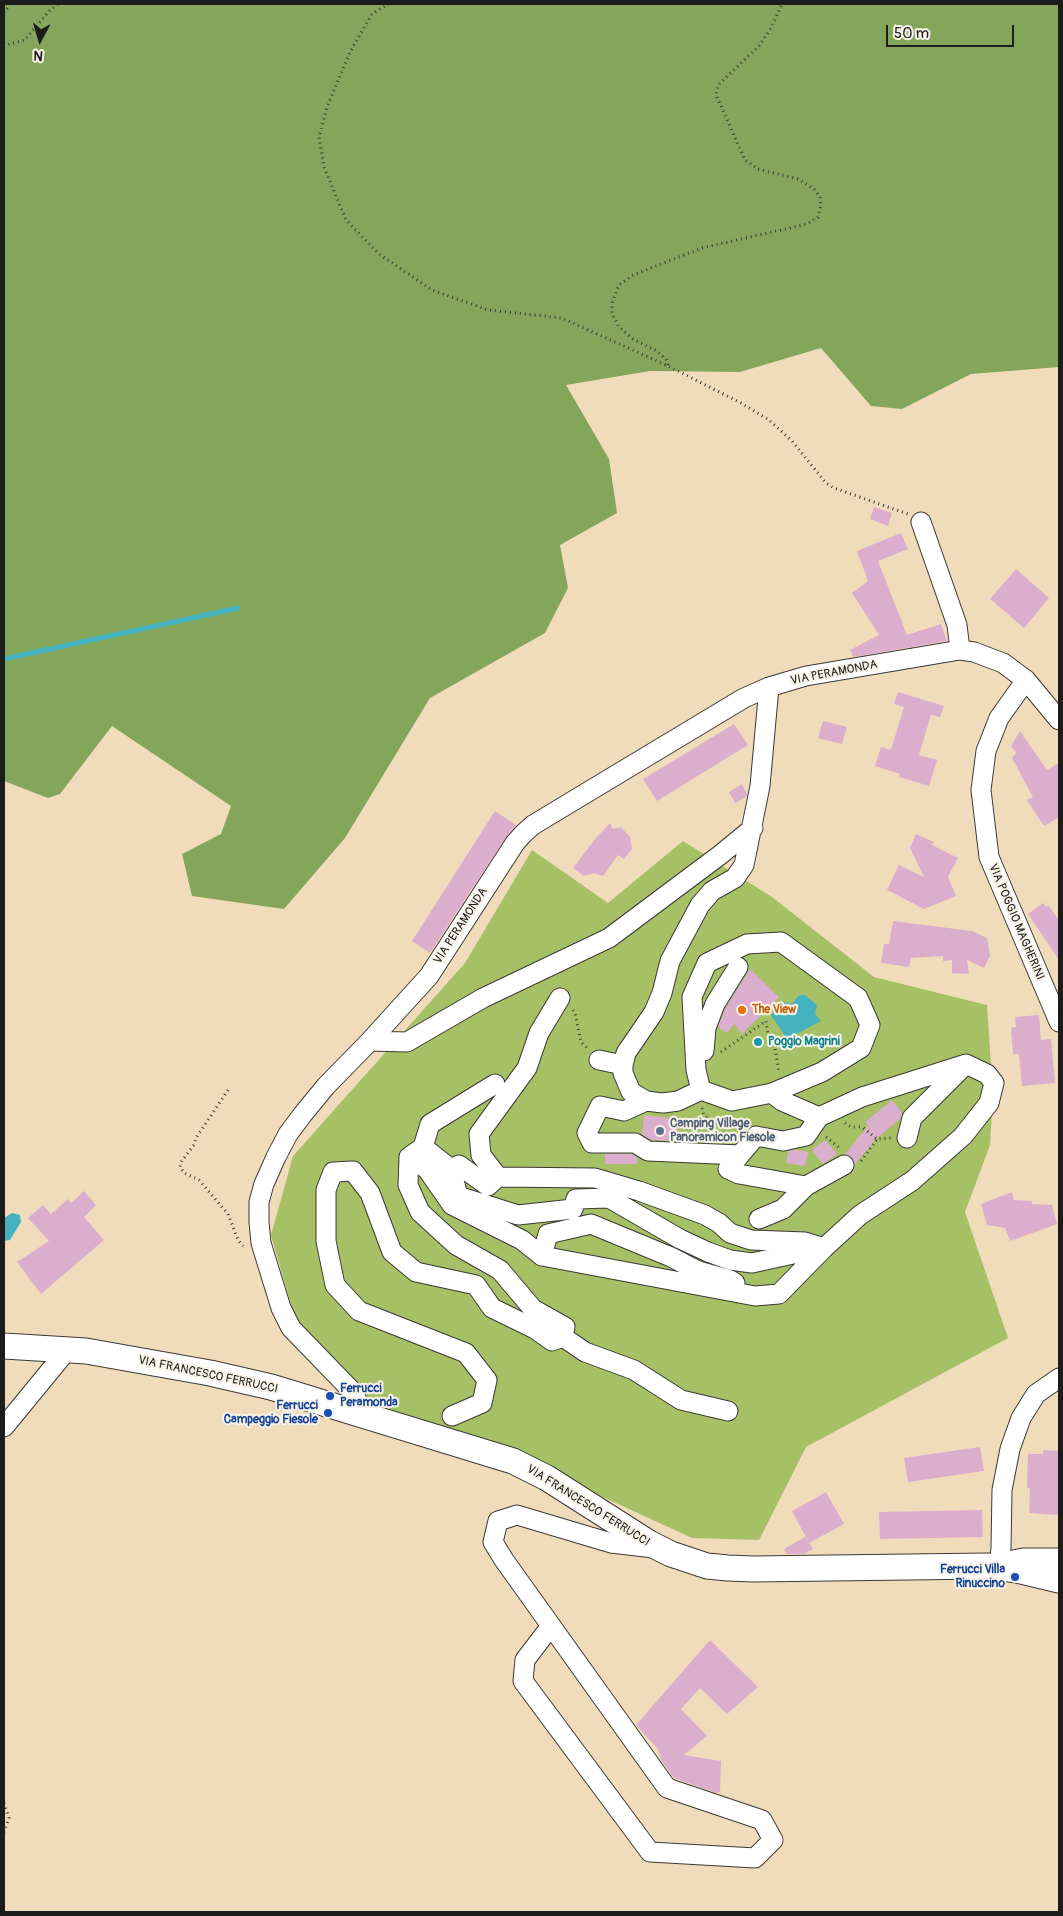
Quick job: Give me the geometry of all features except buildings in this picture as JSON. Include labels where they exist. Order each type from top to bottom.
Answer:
[{"type":"main road","name":"VIA FRANCESCO FERRUCCI","points":[[4,1346],[68,1349],[115,1356],[271,1387],[513,1461],[531,1469],[660,1549],[689,1561],[728,1568],[971,1565],[998,1567],[1059,1580]]},
{"type":"street","points":[[921,522],[957,624],[960,650],[974,652],[1003,663],[1026,680],[1059,720]]},
{"type":"street","name":"VIA PERAMONDA","points":[[366,1416],[351,1390],[291,1328],[281,1308],[265,1255],[259,1222],[260,1202],[264,1184],[288,1134],[303,1114],[326,1086],[429,976],[515,843],[523,834],[558,810],[718,712],[769,687],[806,676],[960,650]]},
{"type":"street","name":"VIA POGGIO MAGHERINI","points":[[1026,680],[999,718],[986,751],[981,790],[989,858],[1059,1022]]},
{"type":"street","points":[[701,1098],[692,998],[707,963],[747,944],[781,942],[858,998],[870,1025],[861,1048],[822,1072],[777,1091],[732,1101],[701,1098],[663,1103],[646,1101],[631,1092],[623,1073],[624,1059],[654,1012],[662,993],[670,961],[703,901],[712,892],[735,878],[741,871],[748,854],[764,753],[769,687]]},
{"type":"street","points":[[370,1041],[407,1042],[483,998],[609,938],[753,828]]},
{"type":"street","points":[[698,1066],[704,1054],[706,1028],[715,1004],[738,967]]},
{"type":"street","points":[[498,1177],[481,1155],[479,1134],[527,1068],[538,1033],[560,998]]},
{"type":"street","points":[[600,1060],[624,1059]]},
{"type":"street","points":[[907,1138],[912,1118],[964,1065]]},
{"type":"street","points":[[416,1152],[452,1205],[522,1240],[542,1256],[755,1296],[779,1294],[824,1248],[860,1215],[912,1181],[963,1136],[989,1103],[994,1083],[987,1074],[964,1065],[862,1097],[815,1122],[806,1136],[783,1140],[756,1136],[728,1169],[739,1174],[806,1186]]},
{"type":"street","points":[[495,1084],[430,1124],[416,1152],[408,1185],[420,1212],[456,1245],[500,1270],[533,1309],[565,1327],[563,1337]]},
{"type":"street","points":[[777,1091],[782,1101],[815,1122]]},
{"type":"street","points":[[646,1101],[624,1111],[600,1106],[587,1132],[592,1143],[636,1143],[648,1151],[740,1155]]},
{"type":"street","points":[[416,1152],[451,1169],[458,1196],[518,1215],[573,1209],[576,1199],[608,1198],[680,1239],[730,1260],[752,1263],[824,1248]]},
{"type":"street","points":[[758,1219],[783,1208],[806,1186],[850,1160]]},
{"type":"street","points":[[451,1169],[459,1165],[488,1186],[498,1177],[594,1178],[639,1191],[705,1215],[719,1223],[730,1233],[751,1240],[805,1242],[824,1248]]},
{"type":"street","points":[[452,1416],[482,1403],[487,1380],[466,1353],[359,1311],[335,1285],[326,1241],[326,1190],[333,1172],[354,1171],[370,1193],[392,1252],[416,1272],[476,1285],[492,1308],[535,1329],[552,1341],[563,1337]]},
{"type":"street","points":[[542,1256],[548,1234],[590,1224],[662,1253],[698,1271],[730,1280],[755,1296]]},
{"type":"street","points":[[563,1337],[584,1352],[634,1370],[680,1400],[728,1411]]},
{"type":"street","points":[[4,1427],[68,1349]]},
{"type":"street","points":[[998,1567],[1001,1548],[1002,1490],[1010,1449],[1021,1418],[1036,1394],[1058,1378]]},
{"type":"street","points":[[551,1626],[526,1660],[523,1681],[650,1852],[755,1858],[772,1840],[762,1820],[667,1788],[493,1542],[498,1521],[517,1514],[611,1543],[660,1549]]},
{"type":"street","points":[[998,1567],[1012,1560],[1023,1558],[1059,1558]]},
{"type":"path","points":[[4,13],[10,4]]},
{"type":"path","points":[[4,43],[25,40],[49,11],[58,4]]},
{"type":"path","points":[[389,4],[372,14],[350,52],[327,107],[319,137],[324,167],[346,220],[380,254],[432,290],[488,310],[562,318],[668,366],[741,403],[769,420],[792,441],[826,483],[834,488],[912,516],[921,522]]},
{"type":"path","points":[[668,366],[666,359],[618,327],[612,314],[612,303],[619,286],[633,275],[702,248],[807,224],[818,217],[821,205],[820,196],[814,188],[798,179],[758,169],[746,160],[716,95],[718,85],[759,46],[771,28],[782,4]]},
{"type":"path","points":[[560,998],[575,1013],[581,1042],[600,1060]]},
{"type":"path","points":[[698,1066],[766,1021],[768,1036],[774,1042],[777,1091]]},
{"type":"path","points":[[228,1090],[200,1131],[194,1145],[184,1157],[180,1167],[184,1173],[199,1180],[228,1214],[238,1240],[244,1247],[265,1255]]},
{"type":"path","points":[[701,1098],[704,1115],[713,1122],[748,1124],[756,1136]]},
{"type":"path","points":[[815,1122],[850,1160],[877,1139],[862,1127]]},
{"type":"path","points":[[4,1803],[10,1818],[4,1832]]},
{"type":"green space","points":[[4,4],[1059,4],[1059,367],[971,374],[902,409],[871,406],[821,348],[740,372],[650,371],[566,385],[609,459],[617,513],[560,545],[568,588],[545,633],[430,698],[345,838],[284,909],[192,896],[182,854],[221,834],[231,806],[112,726],[60,794],[48,798],[4,781]]},
{"type":"green space","points":[[683,841],[772,897],[874,977],[987,1005],[993,1094],[990,1145],[965,1212],[1008,1338],[806,1447],[759,1540],[692,1538],[518,1458],[368,1401],[296,1322],[271,1235],[293,1156],[465,963],[532,850],[608,903]]},
{"type":"water","points":[[805,995],[817,1005],[815,1014],[821,1021],[787,1039],[771,1015],[783,1002],[792,1004],[798,996]]},
{"type":"water","points":[[12,1213],[20,1215],[21,1222],[10,1240],[4,1241],[4,1218]]},
{"type":"waterway","points":[[4,659],[238,608]]},
{"type":"place","name":"The View","points":[[742,1010]]},
{"type":"place","name":"Poggio Magrini","points":[[758,1042]]},
{"type":"place","name":"Camping Village Panoramicon Fiesole","points":[[660,1131]]},
{"type":"place","name":"Ferrucci Peramonda","points":[[330,1396]]},
{"type":"place","name":"Ferrucci Campeggio Fiesole","points":[[328,1413]]},
{"type":"place","name":"Ferrucci Villa Rinuccino","points":[[1015,1577]]}]
